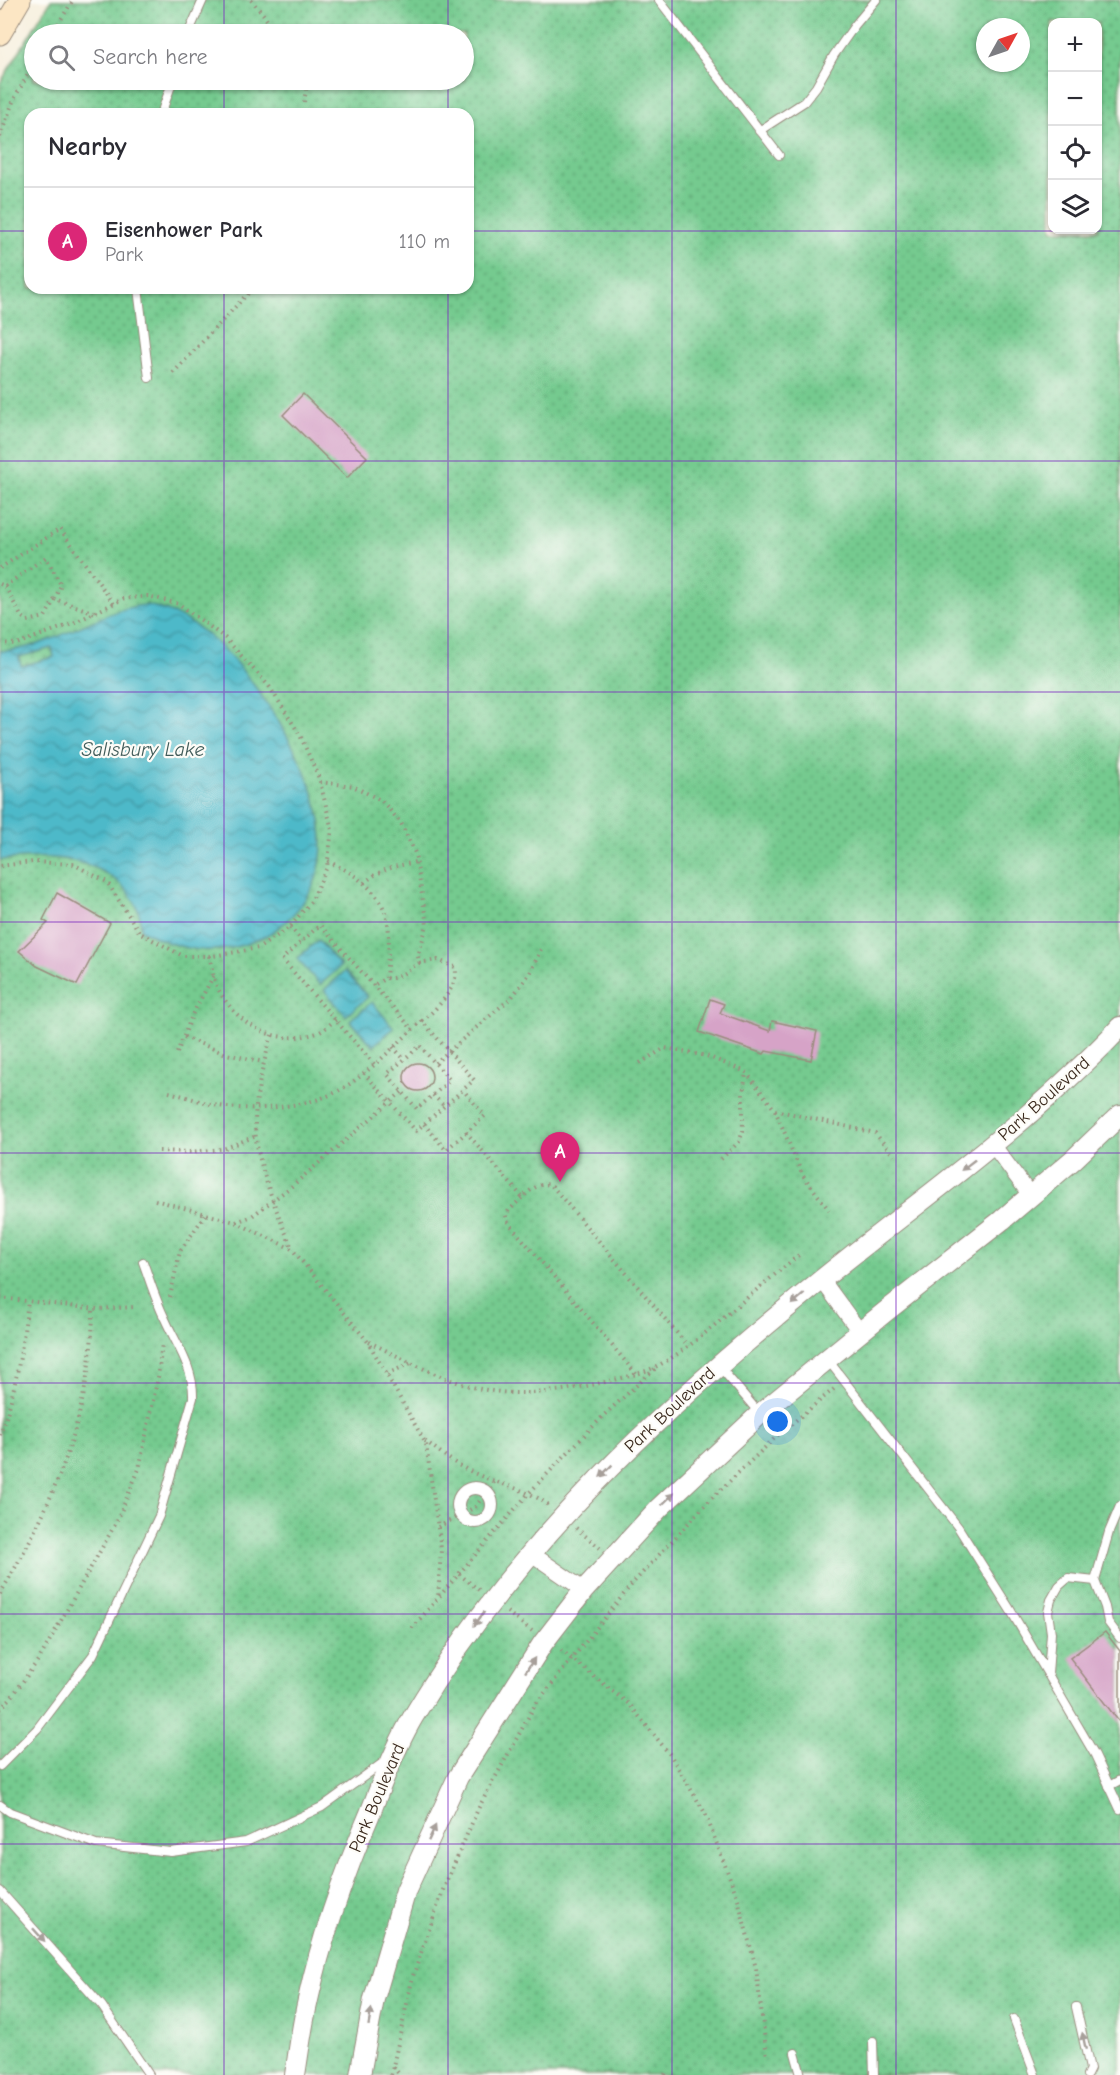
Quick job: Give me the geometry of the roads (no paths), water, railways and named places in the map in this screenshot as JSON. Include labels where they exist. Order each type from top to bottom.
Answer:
[{"type":"main road","points":[[0,34],[20,0]]},
{"type":"street","name":"Park Boulevard","points":[[295,2075],[308,2001],[342,1881],[412,1719],[492,1601],[564,1514],[665,1413],[718,1365],[822,1280],[993,1146],[1120,1027]]},
{"type":"street","points":[[360,2075],[374,1999],[406,1890],[458,1776],[545,1640],[584,1590],[659,1508],[760,1414],[1031,1196],[1120,1115]]},
{"type":"street","name":"Park Boulevard","points":[[993,1146],[1031,1196]]},
{"type":"street","points":[[822,1280],[860,1332]]},
{"type":"street","points":[[475,1487],[487,1492],[492,1501],[488,1516],[478,1522],[472,1522],[461,1514],[458,1501],[464,1491],[475,1487]]},
{"type":"street","points":[[532,1554],[584,1590]]},
{"type":"lane","points":[[192,24],[203,0]]},
{"type":"lane","points":[[659,0],[779,156]]},
{"type":"lane","points":[[759,131],[804,102],[855,25],[876,0]]},
{"type":"lane","points":[[163,108],[169,90]]},
{"type":"lane","points":[[139,294],[149,378]]},
{"type":"lane","points":[[0,1766],[37,1730],[93,1655],[159,1516],[193,1398],[194,1385],[190,1369],[164,1319],[143,1262]]},
{"type":"lane","points":[[827,1358],[958,1527],[1011,1611],[1095,1755],[1120,1809]]},
{"type":"lane","points":[[718,1365],[760,1414]]},
{"type":"lane","points":[[1120,1506],[1109,1532],[1095,1581],[1108,1622],[1120,1638]]},
{"type":"lane","points":[[1048,1674],[1051,1633],[1048,1612],[1051,1600],[1059,1586],[1068,1578],[1095,1581]]},
{"type":"lane","points":[[0,1805],[10,1812],[96,1844],[171,1852],[246,1842],[322,1807],[396,1754]]},
{"type":"lane","points":[[1109,1786],[1120,1780]]},
{"type":"lane","points":[[0,1891],[102,2006],[149,2075]]},
{"type":"lane","points":[[1076,2007],[1090,2069],[1087,2075]]},
{"type":"lane","points":[[1014,2019],[1035,2075]]},
{"type":"lane","points":[[873,2041],[874,2075]]},
{"type":"lane","points":[[795,2053],[801,2075]]},
{"type":"water","name":"Salisbury Lake","points":[[147,605],[168,611],[188,621],[222,648],[252,682],[277,719],[302,764],[312,788],[319,813],[322,838],[320,863],[313,887],[298,909],[283,924],[254,941],[239,946],[210,950],[182,947],[141,930],[137,907],[130,894],[113,878],[87,865],[44,857],[0,860],[0,651],[25,648],[126,608]],"holes":[[[52,648],[54,657],[21,666],[19,657]]]},
{"type":"water","points":[[318,940],[341,966],[320,985],[297,959]]},
{"type":"water","points":[[345,971],[368,997],[346,1016],[324,990]]},
{"type":"water","points":[[372,1002],[394,1028],[373,1046],[350,1020]]},
{"type":"place","name":"Eisenhower Park","points":[[560,1182]]}]
